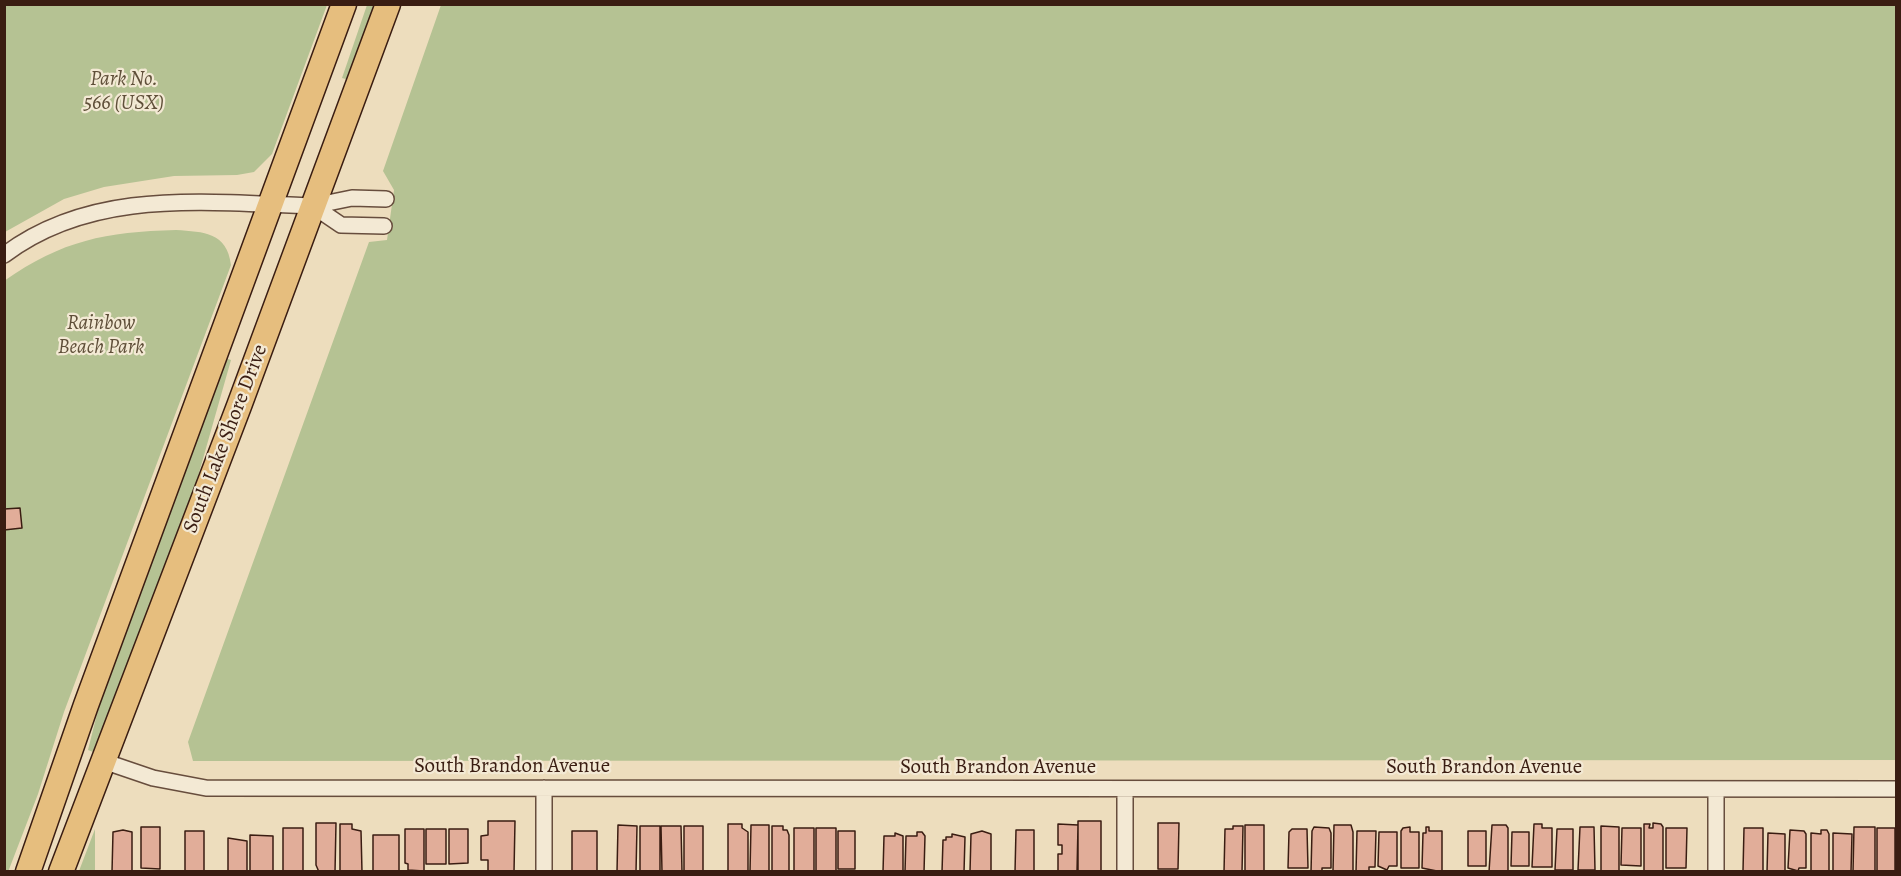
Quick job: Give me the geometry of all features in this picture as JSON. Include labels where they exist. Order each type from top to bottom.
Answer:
[{"type":"main road","name":"South Lake Shore Drive","points":[[28,872],[86,705],[344,4]]},
{"type":"main road","name":"South Lake Shore Drive","points":[[61,872],[388,4]]},
{"type":"street","points":[[4,255],[41,232],[99,211],[174,202],[313,206],[352,198],[386,199]]},
{"type":"street","points":[[313,206],[341,225],[384,226]]},
{"type":"street","name":"South Brandon Avenue","points":[[103,760],[153,778],[206,788],[1896,789]]},
{"type":"street","points":[[544,788],[544,872]]},
{"type":"street","points":[[1125,789],[1125,872]]},
{"type":"street","points":[[1716,789],[1716,872]]},
{"type":"green space","name":"Park No. 566 (USX)","points":[[4,5],[327,5],[272,154],[254,172],[237,175],[174,176],[104,187],[64,199],[5,232]]},
{"type":"green space","points":[[367,5],[377,5],[349,80],[342,78]]},
{"type":"green space","points":[[441,5],[1896,5],[1896,760],[193,761],[188,742],[369,242],[387,240],[394,190],[383,171]]},
{"type":"green space","name":"Rainbow Beach Park","points":[[176,230],[213,236],[225,246],[231,265],[64,712],[38,794],[8,872],[4,871],[4,281],[46,256],[85,241],[127,233]]},
{"type":"green space","points":[[225,358],[231,360],[193,494],[96,753],[88,750],[106,678]]},
{"type":"green space","points":[[95,829],[95,871],[79,871]]},
{"type":"building","points":[[20,508],[22,528],[4,530],[4,509]]},
{"type":"building","points":[[488,821],[515,821],[514,872],[488,872],[488,860],[481,860],[481,836],[488,835]]},
{"type":"building","points":[[1078,821],[1101,821],[1101,872],[1078,872]]},
{"type":"building","points":[[316,823],[336,823],[335,872],[319,872],[316,865]]},
{"type":"building","points":[[1158,823],[1179,823],[1178,869],[1158,869]]},
{"type":"building","points":[[1653,823],[1661,824],[1663,827],[1663,872],[1644,872],[1644,824],[1650,824],[1649,828],[1653,828]]},
{"type":"building","points":[[340,824],[352,824],[352,829],[361,831],[362,872],[340,872]]},
{"type":"building","points":[[728,824],[742,824],[742,828],[748,832],[748,872],[728,872]]},
{"type":"building","points":[[1058,824],[1078,825],[1077,872],[1058,872],[1058,854],[1062,854],[1062,845],[1058,845]]},
{"type":"building","points":[[1534,824],[1542,824],[1542,828],[1552,828],[1552,867],[1532,867]]},
{"type":"building","points":[[618,825],[637,826],[636,872],[617,872]]},
{"type":"building","points":[[751,825],[769,825],[769,872],[750,872]]},
{"type":"building","points":[[1245,825],[1264,825],[1264,871],[1245,871]]},
{"type":"building","points":[[1334,825],[1351,825],[1353,871],[1333,871]]},
{"type":"building","points":[[1492,825],[1506,825],[1508,828],[1508,872],[1489,872]]},
{"type":"building","points":[[640,826],[660,826],[660,872],[640,872]]},
{"type":"building","points":[[661,826],[681,826],[682,872],[662,872]]},
{"type":"building","points":[[684,826],[703,826],[703,872],[684,872]]},
{"type":"building","points":[[772,826],[783,826],[783,830],[787,830],[789,835],[789,872],[772,872]]},
{"type":"building","points":[[1233,826],[1243,826],[1242,872],[1224,872],[1225,829],[1233,829]]},
{"type":"building","points":[[1601,826],[1619,827],[1619,872],[1601,872]]},
{"type":"building","points":[[141,827],[160,827],[160,869],[141,868]]},
{"type":"building","points":[[1314,827],[1329,828],[1331,833],[1331,868],[1322,868],[1322,872],[1311,872]]},
{"type":"building","points":[[1410,827],[1410,832],[1419,832],[1419,868],[1401,868],[1401,831],[1403,828]]},
{"type":"building","points":[[1426,827],[1429,827],[1429,831],[1442,831],[1442,872],[1422,868],[1423,833],[1426,833]]},
{"type":"building","points":[[1580,827],[1594,827],[1595,870],[1578,870]]},
{"type":"building","points":[[1854,827],[1875,827],[1875,872],[1853,872]]},
{"type":"building","points":[[283,828],[303,828],[303,872],[283,872]]},
{"type":"building","points":[[794,828],[814,828],[814,872],[794,872]]},
{"type":"building","points":[[816,828],[836,828],[836,872],[816,872]]},
{"type":"building","points":[[1622,828],[1641,828],[1641,866],[1621,865]]},
{"type":"building","points":[[1666,828],[1687,828],[1686,868],[1666,868]]},
{"type":"building","points":[[1744,828],[1763,828],[1763,871],[1743,871]]},
{"type":"building","points":[[1877,828],[1895,828],[1895,871],[1877,871]]},
{"type":"building","points":[[405,829],[424,829],[424,871],[408,870],[408,864],[405,863]]},
{"type":"building","points":[[426,829],[446,829],[446,864],[426,864]]},
{"type":"building","points":[[449,829],[468,829],[468,863],[449,864]]},
{"type":"building","points":[[1292,829],[1307,829],[1308,868],[1288,868],[1289,832]]},
{"type":"building","points":[[1557,829],[1573,829],[1573,870],[1555,870]]},
{"type":"building","points":[[123,830],[132,832],[132,872],[112,872],[113,832]]},
{"type":"building","points":[[1016,830],[1034,830],[1034,872],[1015,872]]},
{"type":"building","points":[[1790,830],[1804,831],[1806,834],[1806,868],[1799,868],[1798,871],[1788,868]]},
{"type":"building","points":[[1821,830],[1827,830],[1829,834],[1829,872],[1811,872],[1811,833],[1821,834]]},
{"type":"building","points":[[185,831],[204,831],[204,872],[185,872]]},
{"type":"building","points":[[572,831],[597,831],[597,872],[572,872]]},
{"type":"building","points":[[838,831],[855,831],[855,869],[838,869]]},
{"type":"building","points":[[982,831],[991,834],[991,872],[970,872],[971,834]]},
{"type":"building","points":[[1357,831],[1376,831],[1375,867],[1369,867],[1369,872],[1356,872]]},
{"type":"building","points":[[1468,831],[1486,831],[1486,866],[1468,866]]},
{"type":"building","points":[[917,832],[922,832],[925,836],[924,872],[905,872],[906,836],[917,836]]},
{"type":"building","points":[[1379,832],[1397,832],[1397,866],[1389,866],[1387,870],[1378,866]]},
{"type":"building","points":[[1512,832],[1529,832],[1529,866],[1511,866]]},
{"type":"building","points":[[895,833],[903,836],[903,872],[883,872],[884,836],[895,836]]},
{"type":"building","points":[[1768,833],[1785,834],[1785,872],[1767,872]]},
{"type":"building","points":[[1833,833],[1852,834],[1851,872],[1833,872]]},
{"type":"building","points":[[952,834],[965,837],[964,872],[942,872],[943,840],[946,840],[946,837],[952,837]]},
{"type":"building","points":[[250,835],[273,836],[273,872],[250,872]]},
{"type":"building","points":[[373,835],[399,835],[399,872],[373,872]]},
{"type":"building","points":[[228,838],[247,841],[247,872],[228,872]]}]
